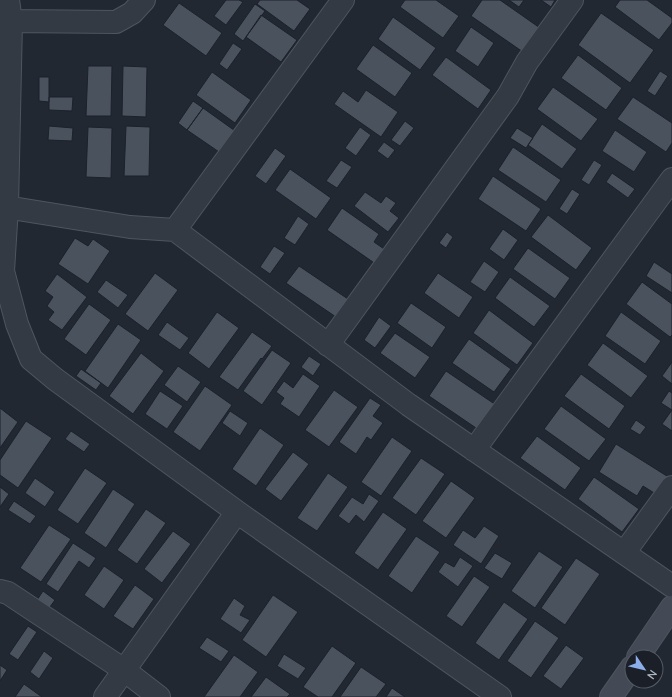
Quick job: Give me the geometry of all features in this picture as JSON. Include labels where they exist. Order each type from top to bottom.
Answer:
[{"type":"street","points":[[144,0],[132,13],[116,22],[6,13],[3,271],[17,324],[31,359],[55,379],[237,512],[500,697]]},
{"type":"street","points":[[175,230],[343,0]]},
{"type":"street","points":[[328,345],[508,96],[527,62],[572,0]]},
{"type":"street","points":[[474,450],[651,209],[672,178]]},
{"type":"street","points":[[4,206],[130,227],[175,230],[409,405],[672,586]]},
{"type":"street","points":[[624,552],[672,487]]},
{"type":"street","points":[[105,697],[237,512]]},
{"type":"street","points":[[0,592],[8,593],[124,670],[159,697]]},
{"type":"street","points":[[643,649],[672,607]]},
{"type":"street","points":[[616,695],[624,681]]},
{"type":"building","points":[[226,0],[239,0],[243,2],[226,25],[214,16]]},
{"type":"building","points":[[260,0],[297,0],[310,9],[294,31],[257,4]]},
{"type":"building","points":[[405,0],[436,0],[459,16],[443,38],[400,7]]},
{"type":"building","points":[[482,0],[500,0],[540,28],[523,52],[471,16]]},
{"type":"building","points":[[509,0],[524,0],[519,7]]},
{"type":"building","points":[[541,0],[555,0],[551,7]]},
{"type":"building","points":[[620,0],[647,0],[672,18],[672,23],[659,40],[615,7]]},
{"type":"building","points":[[179,3],[222,33],[206,56],[163,25]]},
{"type":"building","points":[[255,4],[265,11],[243,41],[234,34]]},
{"type":"building","points":[[601,13],[654,50],[630,83],[578,45]]},
{"type":"building","points":[[261,15],[297,40],[281,62],[246,37]]},
{"type":"building","points":[[393,17],[436,48],[420,70],[378,39]]},
{"type":"building","points":[[471,27],[494,43],[478,67],[455,51]]},
{"type":"building","points":[[233,43],[242,49],[227,70],[219,64]]},
{"type":"building","points":[[373,45],[412,73],[395,97],[356,69]]},
{"type":"building","points":[[578,55],[622,88],[606,110],[561,78]]},
{"type":"building","points":[[446,57],[491,90],[478,109],[432,75]]},
{"type":"building","points":[[88,66],[112,66],[111,116],[86,116]]},
{"type":"building","points":[[123,66],[147,67],[146,117],[122,116]]},
{"type":"building","points":[[660,71],[668,76],[655,96],[647,91]]},
{"type":"building","points":[[212,72],[251,100],[235,123],[196,95]]},
{"type":"building","points":[[39,77],[49,77],[49,102],[39,101]]},
{"type":"building","points":[[553,87],[598,119],[581,141],[537,109]]},
{"type":"building","points":[[366,90],[398,112],[381,137],[334,104],[343,91],[358,102]]},
{"type":"building","points":[[49,97],[73,97],[72,111],[49,110]]},
{"type":"building","points":[[633,97],[672,123],[672,143],[666,152],[617,119]]},
{"type":"building","points":[[193,101],[203,108],[187,130],[178,123]]},
{"type":"building","points":[[203,108],[238,133],[222,154],[187,130]]},
{"type":"building","points":[[405,121],[414,128],[400,146],[391,140]]},
{"type":"building","points":[[542,124],[577,149],[562,169],[528,145]]},
{"type":"building","points":[[49,126],[73,128],[72,141],[48,140]]},
{"type":"building","points":[[126,126],[150,127],[149,176],[124,176]]},
{"type":"building","points":[[88,127],[112,128],[111,178],[86,177]]},
{"type":"building","points":[[360,127],[371,135],[356,156],[345,148]]},
{"type":"building","points":[[517,128],[533,138],[526,148],[510,138]]},
{"type":"building","points":[[615,130],[647,152],[634,172],[602,151]]},
{"type":"building","points":[[384,142],[395,150],[388,159],[377,151]]},
{"type":"building","points":[[513,147],[561,180],[546,202],[498,170]]},
{"type":"building","points":[[275,148],[286,156],[266,184],[255,176]]},
{"type":"building","points":[[341,160],[352,167],[337,188],[326,181]]},
{"type":"building","points":[[594,160],[602,165],[589,185],[581,180]]},
{"type":"building","points":[[290,169],[331,198],[316,219],[275,190]]},
{"type":"building","points":[[612,173],[635,189],[628,198],[606,182]]},
{"type":"building","points":[[493,176],[541,209],[526,231],[478,199]]},
{"type":"building","points":[[572,189],[580,194],[567,214],[559,209]]},
{"type":"building","points":[[365,192],[381,203],[386,196],[396,203],[390,211],[399,218],[388,232],[354,206]]},
{"type":"building","points":[[342,208],[379,234],[374,242],[390,253],[380,267],[327,230]]},
{"type":"building","points":[[548,215],[592,248],[576,270],[531,237]]},
{"type":"building","points":[[298,216],[309,224],[295,245],[284,238]]},
{"type":"building","points":[[503,229],[518,240],[504,260],[489,249]]},
{"type":"building","points":[[447,232],[453,237],[446,248],[439,243]]},
{"type":"building","points":[[75,238],[88,246],[93,239],[110,251],[88,284],[58,264]]},
{"type":"building","points":[[274,246],[285,253],[270,274],[260,267]]},
{"type":"building","points":[[528,248],[570,278],[555,299],[513,269]]},
{"type":"building","points":[[484,261],[499,272],[485,292],[470,282]]},
{"type":"building","points":[[654,262],[672,274],[672,293],[646,276]]},
{"type":"building","points":[[299,266],[348,299],[336,317],[286,283]]},
{"type":"building","points":[[155,273],[178,290],[148,331],[125,314]]},
{"type":"building","points":[[438,273],[473,297],[459,318],[424,293]]},
{"type":"building","points":[[57,274],[87,297],[62,330],[48,320],[54,312],[47,306],[53,297],[45,291]]},
{"type":"building","points":[[510,277],[550,306],[534,327],[495,298]]},
{"type":"building","points":[[106,280],[128,295],[118,308],[97,292]]},
{"type":"building","points":[[642,282],[672,304],[672,335],[670,337],[626,304]]},
{"type":"building","points":[[411,303],[446,327],[432,348],[397,323]]},
{"type":"building","points":[[89,304],[111,320],[86,355],[64,339]]},
{"type":"building","points":[[489,310],[533,343],[517,365],[473,333]]},
{"type":"building","points":[[217,312],[239,328],[209,369],[188,353]]},
{"type":"building","points":[[621,312],[661,341],[645,364],[605,336]]},
{"type":"building","points":[[379,317],[391,326],[375,348],[364,340]]},
{"type":"building","points":[[167,322],[189,338],[180,350],[158,335]]},
{"type":"building","points":[[118,324],[141,340],[108,388],[85,371]]},
{"type":"building","points":[[252,332],[272,346],[262,359],[261,358],[238,390],[219,377]]},
{"type":"building","points":[[395,333],[430,357],[415,378],[380,353]]},
{"type":"building","points":[[469,339],[511,369],[494,392],[452,363]]},
{"type":"building","points":[[603,343],[648,376],[631,398],[587,365]]},
{"type":"building","points":[[272,350],[291,363],[262,405],[243,391]]},
{"type":"building","points":[[141,353],[164,371],[133,414],[109,396]]},
{"type":"building","points":[[309,356],[321,364],[313,376],[301,367]]},
{"type":"building","points":[[672,362],[672,384],[662,376]]},
{"type":"building","points":[[178,366],[201,382],[187,402],[164,385]]},
{"type":"building","points":[[81,369],[101,383],[96,390],[76,376]]},
{"type":"building","points":[[446,371],[496,405],[479,430],[429,396]]},
{"type":"building","points":[[303,374],[320,386],[299,417],[280,404],[284,398],[276,392],[284,381],[293,388]]},
{"type":"building","points":[[581,374],[625,406],[609,429],[564,396]]},
{"type":"building","points":[[205,386],[232,405],[200,451],[173,432]]},
{"type":"building","points":[[334,390],[358,407],[329,447],[305,430]]},
{"type":"building","points":[[160,391],[183,406],[167,429],[145,414]]},
{"type":"building","points":[[669,391],[672,393],[672,410],[661,403]]},
{"type":"building","points":[[370,398],[381,405],[373,416],[383,423],[371,440],[367,437],[356,454],[339,442]]},
{"type":"building","points":[[561,406],[606,439],[589,461],[544,429]]},
{"type":"building","points":[[0,408],[18,422],[0,448]]},
{"type":"building","points":[[672,410],[672,431],[662,424]]},
{"type":"building","points":[[230,411],[248,423],[240,436],[222,423]]},
{"type":"building","points":[[636,420],[646,427],[640,435],[630,429]]},
{"type":"building","points":[[26,421],[52,438],[18,488],[0,475],[0,460]]},
{"type":"building","points":[[260,428],[284,445],[256,486],[232,469]]},
{"type":"building","points":[[71,431],[90,444],[84,452],[65,439]]},
{"type":"building","points":[[537,436],[581,468],[565,490],[520,458]]},
{"type":"building","points":[[392,437],[412,451],[381,496],[361,482]]},
{"type":"building","points":[[616,444],[670,478],[659,496],[643,486],[637,496],[599,472]]},
{"type":"building","points":[[293,452],[309,464],[281,501],[265,489]]},
{"type":"building","points":[[421,458],[445,474],[416,515],[392,498]]},
{"type":"building","points":[[85,468],[107,483],[78,524],[57,510]]},
{"type":"building","points":[[328,473],[348,487],[317,531],[297,518]]},
{"type":"building","points":[[594,477],[639,509],[622,532],[578,499]]},
{"type":"building","points":[[35,478],[55,492],[45,507],[25,493]]},
{"type":"building","points":[[451,481],[475,498],[446,538],[422,521]]},
{"type":"building","points":[[0,487],[9,494],[0,507]]},
{"type":"building","points":[[113,489],[135,504],[106,548],[84,533]]},
{"type":"building","points":[[369,494],[379,501],[364,522],[356,515],[349,524],[338,516],[352,497],[363,504]]},
{"type":"building","points":[[14,501],[36,516],[30,524],[8,510]]},
{"type":"building","points":[[146,509],[166,523],[137,564],[117,550]]},
{"type":"building","points":[[383,512],[407,529],[378,570],[354,553]]},
{"type":"building","points":[[49,525],[71,539],[41,582],[20,568]]},
{"type":"building","points":[[484,526],[499,536],[481,564],[453,545],[463,530],[475,538]]},
{"type":"building","points":[[173,531],[191,544],[162,583],[144,569]]},
{"type":"building","points":[[416,536],[440,552],[412,593],[388,576]]},
{"type":"building","points":[[73,543],[96,558],[89,568],[79,561],[58,592],[46,584]]},
{"type":"building","points":[[539,551],[563,567],[535,608],[511,591]]},
{"type":"building","points":[[495,553],[512,563],[502,579],[484,568]]},
{"type":"building","points":[[460,557],[473,566],[458,587],[438,572],[445,562],[454,567]]},
{"type":"building","points":[[576,558],[600,574],[565,625],[541,608]]},
{"type":"building","points":[[104,566],[124,580],[104,609],[84,595]]},
{"type":"building","points":[[474,576],[490,587],[462,627],[446,616]]},
{"type":"building","points":[[135,585],[154,599],[133,629],[113,616]]},
{"type":"building","points":[[43,591],[55,600],[47,611],[35,603]]},
{"type":"building","points":[[273,595],[298,612],[266,657],[242,640]]},
{"type":"building","points":[[234,598],[245,606],[240,615],[250,620],[241,633],[220,619]]},
{"type":"building","points":[[504,602],[528,619],[499,660],[475,643]]},
{"type":"building","points":[[535,621],[559,638],[531,678],[507,661]]},
{"type":"building","points":[[28,626],[37,632],[18,660],[9,654]]},
{"type":"building","points":[[207,637],[229,651],[221,662],[199,648]]},
{"type":"building","points":[[566,645],[584,658],[561,689],[543,676]]},
{"type":"building","points":[[332,646],[356,663],[332,697],[318,697],[303,687]]},
{"type":"building","points":[[44,651],[53,658],[39,679],[30,672]]},
{"type":"building","points":[[284,654],[306,668],[298,679],[277,666]]},
{"type":"building","points":[[234,655],[258,672],[240,697],[204,697]]},
{"type":"building","points":[[0,665],[7,670],[0,681]]},
{"type":"building","points":[[361,667],[386,684],[376,697],[340,697]]},
{"type":"building","points":[[266,677],[290,694],[287,697],[251,697]]},
{"type":"building","points":[[24,684],[42,697],[15,697]]},
{"type":"building","points":[[392,688],[405,697],[386,697]]}]
